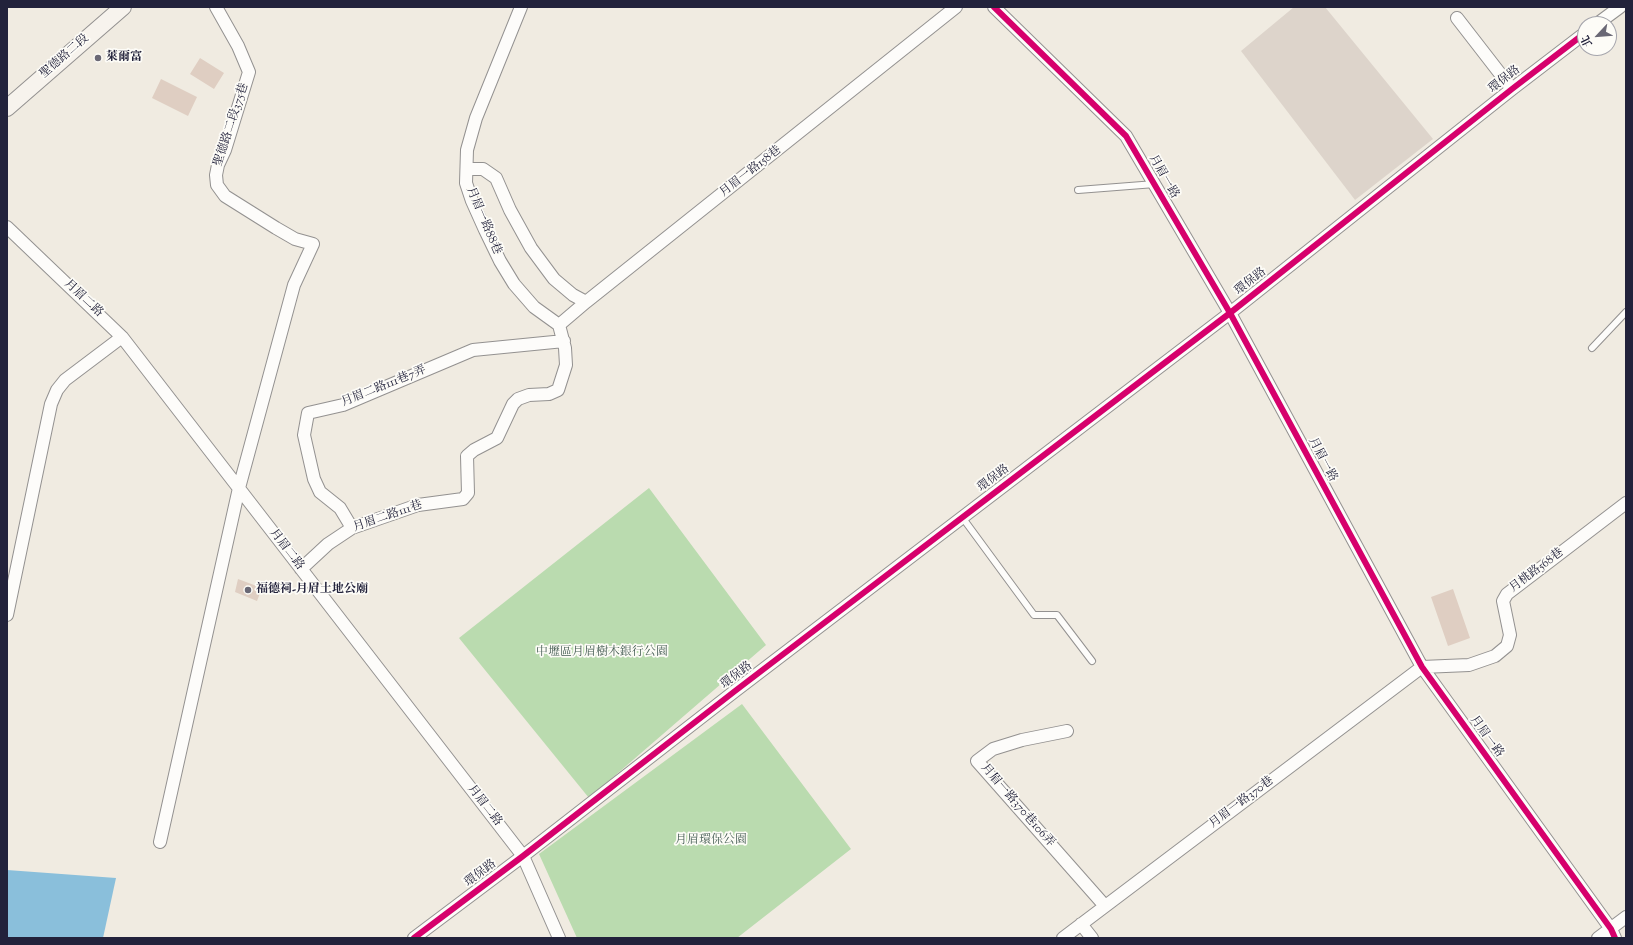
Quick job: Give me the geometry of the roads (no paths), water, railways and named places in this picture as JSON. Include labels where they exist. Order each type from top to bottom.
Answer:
[{"type":"street","name":"聖德路二段","points":[[7,108],[123,7]]},
{"type":"street","name":"聖德路二段375巷","points":[[216,7],[238,46],[249,72],[225,150],[218,165],[216,175],[217,185],[225,196],[276,228],[295,239],[313,244],[294,285],[239,488]]},
{"type":"street","name":"月眉一路88巷","points":[[521,7],[476,118],[468,150],[466,183],[472,201],[500,261],[514,284],[534,307],[559,326]]},
{"type":"street","name":"月眉一路158巷","points":[[559,326],[586,302],[956,7]]},
{"type":"street","name":"月眉一路","points":[[994,7],[1126,136],[1230,312],[1422,667],[1613,934]]},
{"type":"street","points":[[1608,16],[1620,7]]},
{"type":"street","points":[[1457,18],[1512,89]]},
{"type":"street","name":"環保路","points":[[414,938],[523,856],[735,691],[1230,312],[1577,39]]},
{"type":"street","points":[[467,169],[483,169],[496,178],[510,210],[531,248],[554,279],[573,296],[586,302]]},
{"type":"street","name":"月眉二路","points":[[7,227],[122,336],[523,856],[559,938]]},
{"type":"street","points":[[559,326],[564,342]]},
{"type":"street","points":[[7,615],[51,404],[57,390],[65,380],[122,336]]},
{"type":"street","name":"月眉二路111巷7弄","points":[[352,528],[340,508],[320,492],[314,479],[304,435],[308,413],[343,406],[472,350],[564,342]]},
{"type":"street","name":"月眉二路111巷","points":[[301,569],[328,544],[352,528],[418,505],[463,499],[468,493],[467,456],[474,450],[497,438],[513,404],[518,399],[529,395],[549,394],[558,390],[566,365],[564,342]]},
{"type":"street","points":[[160,842],[239,488]]},
{"type":"street","name":"月桃路568巷","points":[[1422,667],[1469,665],[1495,656],[1507,646],[1510,635],[1503,602],[1507,594],[1626,503]]},
{"type":"street","name":"月眉一路370巷","points":[[1063,938],[1422,667]]},
{"type":"street","name":"月眉一路370巷106弄","points":[[1067,731],[1022,740],[993,749],[977,761],[1105,906]]},
{"type":"street","points":[[1598,938],[1613,934],[1626,917]]},
{"type":"street","points":[[1081,924],[1092,938]]},
{"type":"lane","points":[[1078,190],[1155,184]]},
{"type":"lane","points":[[1592,348],[1626,312]]},
{"type":"lane","points":[[962,517],[1034,615],[1056,615],[1092,662]]},
{"type":"water","points":[[7,870],[116,878],[103,938],[7,938]]},
{"type":"place","name":"萊爾富","points":[[98,58]]},
{"type":"place","name":"福德祠-月眉土地公廟","points":[[248,590]]},
{"type":"park label","name":"中壢區月眉樹木銀行公園","points":[[602,653]]},
{"type":"park label","name":"月眉環保公園","points":[[711,841]]}]
